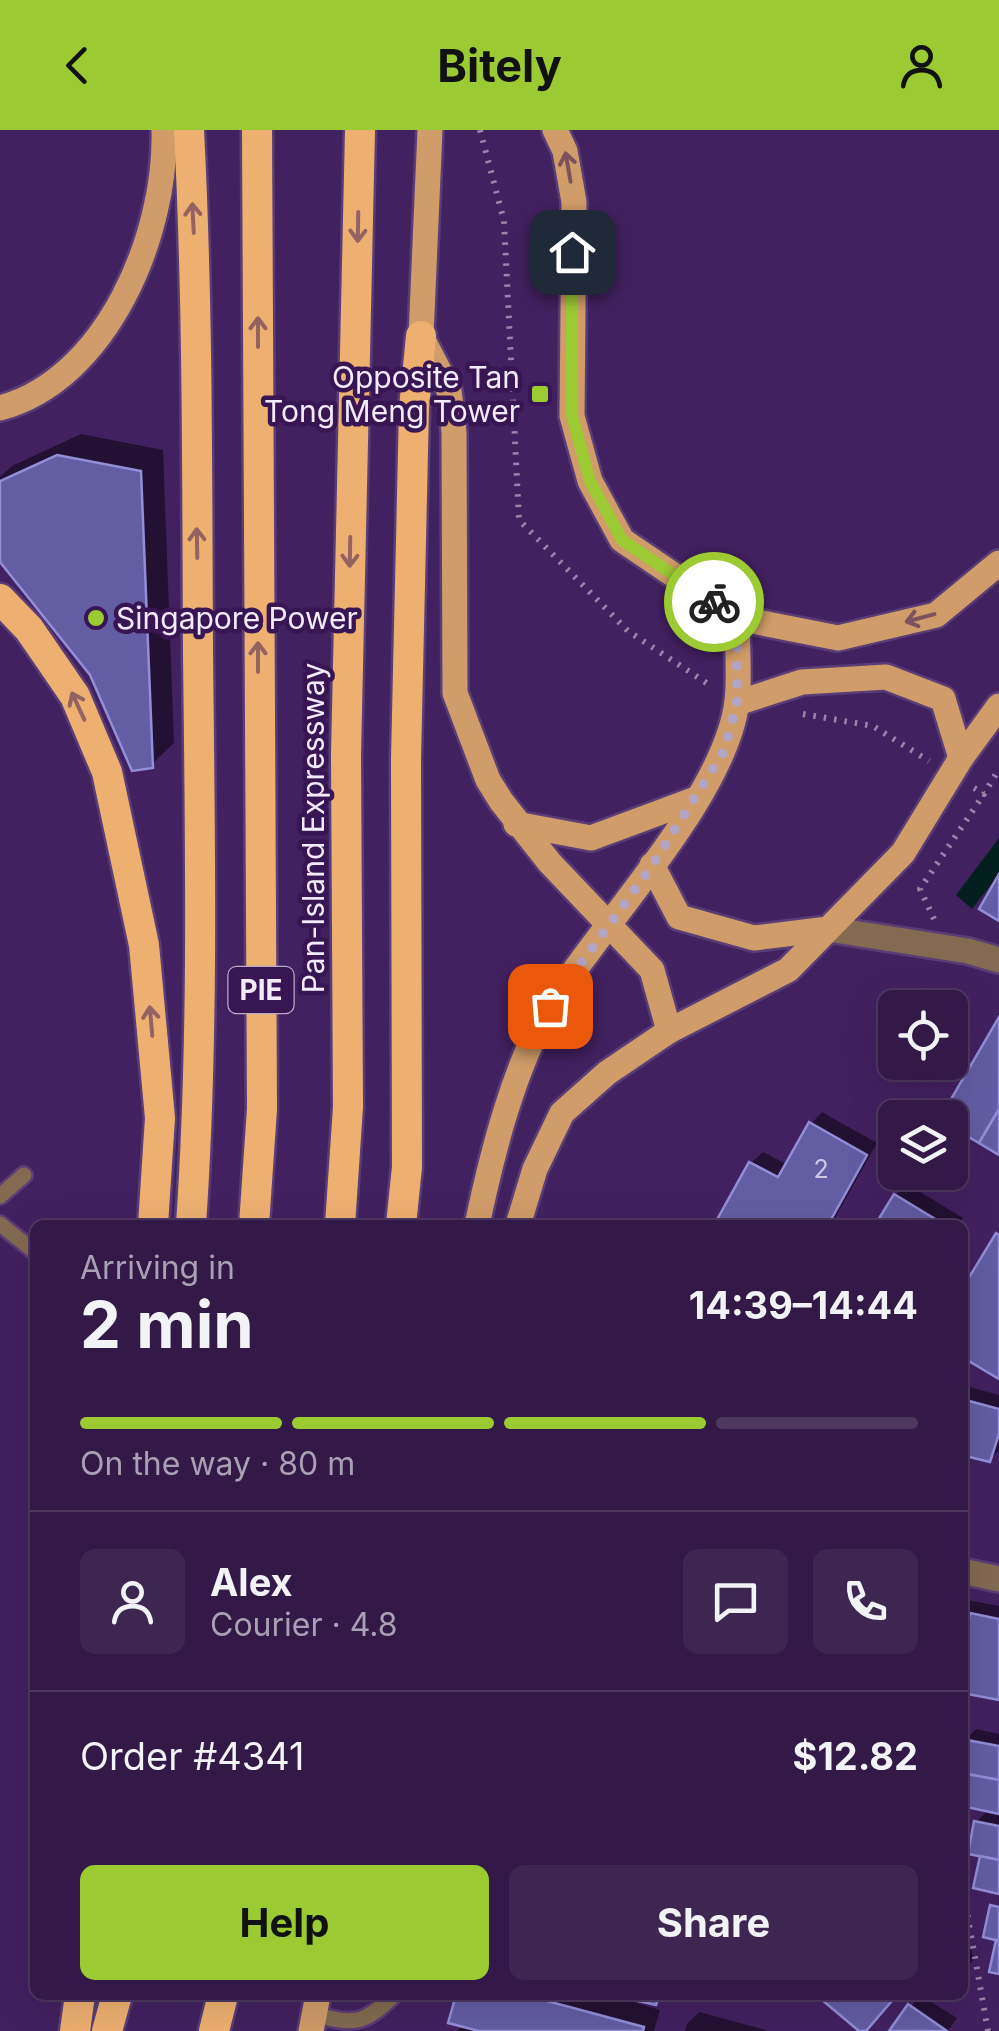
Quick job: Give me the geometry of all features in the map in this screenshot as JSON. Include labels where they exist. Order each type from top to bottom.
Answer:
[{"type":"highway","points":[[189,130],[194,232],[199,745],[196,1146],[191,1220]]},
{"type":"highway","name":"Pan-Island Expressway","points":[[254,1220],[262,1109],[257,130]]},
{"type":"highway","name":"Pan-Island Expressway","points":[[340,1220],[348,1107],[346,754],[360,130]]},
{"type":"highway","points":[[401,1220],[406,1167],[406,759],[414,408],[421,336]]},
{"type":"highway","points":[[0,599],[29,629],[75,696],[107,772],[144,945],[160,1118],[152,1220]]},
{"type":"highway","points":[[74,2031],[79,2000]]},
{"type":"highway","points":[[107,2031],[116,2000]]},
{"type":"highway","points":[[214,2031],[221,2000]]},
{"type":"main road","points":[[0,408],[42,390],[79,360],[108,326],[128,289],[145,242],[157,196],[164,130]]},
{"type":"main road","points":[[430,130],[421,336],[449,390],[454,432],[455,692],[488,780],[516,824],[652,970],[669,1031]]},
{"type":"main road","points":[[555,130],[566,151],[574,202],[572,416],[590,481],[622,540],[737,618],[838,638],[936,614],[999,563]]},
{"type":"main road","points":[[477,1220],[515,1084],[550,1006],[652,866],[724,751],[737,703],[737,618]]},
{"type":"main road","points":[[737,703],[802,682],[886,677],[943,700],[961,758]]},
{"type":"main road","points":[[520,1220],[535,1169],[562,1113],[607,1073],[669,1031],[788,970],[903,852],[961,758],[999,706]]},
{"type":"main road","points":[[516,824],[591,838],[696,799]]},
{"type":"main road","points":[[652,866],[679,917],[754,938],[828,929]]},
{"type":"street","points":[[828,929],[999,960]]},
{"type":"street","points":[[968,1573],[999,1579]]},
{"type":"lane","points":[[0,1196],[24,1175]]},
{"type":"lane","points":[[0,1224],[30,1248]]},
{"type":"lane","points":[[314,2013],[346,2022],[375,2014],[389,2000]]},
{"type":"path","points":[[920,888],[984,794]]},
{"type":"path","points":[[968,1918],[988,2031]]},
{"type":"shaded area","points":[[999,838],[999,874],[972,909],[956,895]]},
{"type":"building","name":"Singapore Power","points":[[57,455],[141,471],[153,768],[132,771],[90,675],[0,562],[0,481]]},
{"type":"building","points":[[999,874],[999,921],[979,909]]},
{"type":"building","points":[[999,1017],[999,1109],[979,1143],[968,1137],[968,1100],[951,1100],[962,1080],[968,1080],[968,1070]]},
{"type":"building","points":[[999,1109],[999,1155],[979,1143]]},
{"type":"building","points":[[809,1122],[867,1155],[831,1220],[717,1220],[749,1162],[778,1177]]},
{"type":"building","points":[[894,1194],[937,1220],[878,1220]]},
{"type":"building","points":[[996,1233],[999,1379],[968,1361],[968,1279]]},
{"type":"building","points":[[968,1401],[999,1409],[999,1434],[990,1462],[968,1457]]},
{"type":"building","points":[[970,1613],[999,1619],[999,1700],[968,1694]]},
{"type":"building","points":[[968,1740],[999,1746],[999,1780],[968,1774]]},
{"type":"building","points":[[968,1774],[999,1780],[999,1814],[968,1807]]},
{"type":"building","points":[[974,1821],[999,1826],[999,1860],[968,1854]]},
{"type":"building","points":[[980,1856],[999,1860],[999,1894],[973,1888]]},
{"type":"building","points":[[990,1905],[999,1907],[999,1941],[983,1937]]},
{"type":"building","points":[[996,1940],[999,1941],[999,1974],[989,1972]]},
{"type":"building","points":[[455,2000],[544,2000],[644,2027],[643,2031],[479,2031],[448,2023]]},
{"type":"building","points":[[822,2000],[893,2000],[866,2031],[859,2031]]},
{"type":"building","points":[[908,2004],[947,2031],[889,2031]]},
{"type":"way so far","points":[[550,1006],[652,866],[724,751],[737,703],[737,618],[714,602]]},
{"type":"place","name":"Opposite Tan Tong Meng Tower","points":[[540,394]]},
{"type":"place","name":"Singapore Power","points":[[96,618]]},
{"type":"route","points":[[572,252],[572,416],[590,481],[622,540],[714,602]]}]
